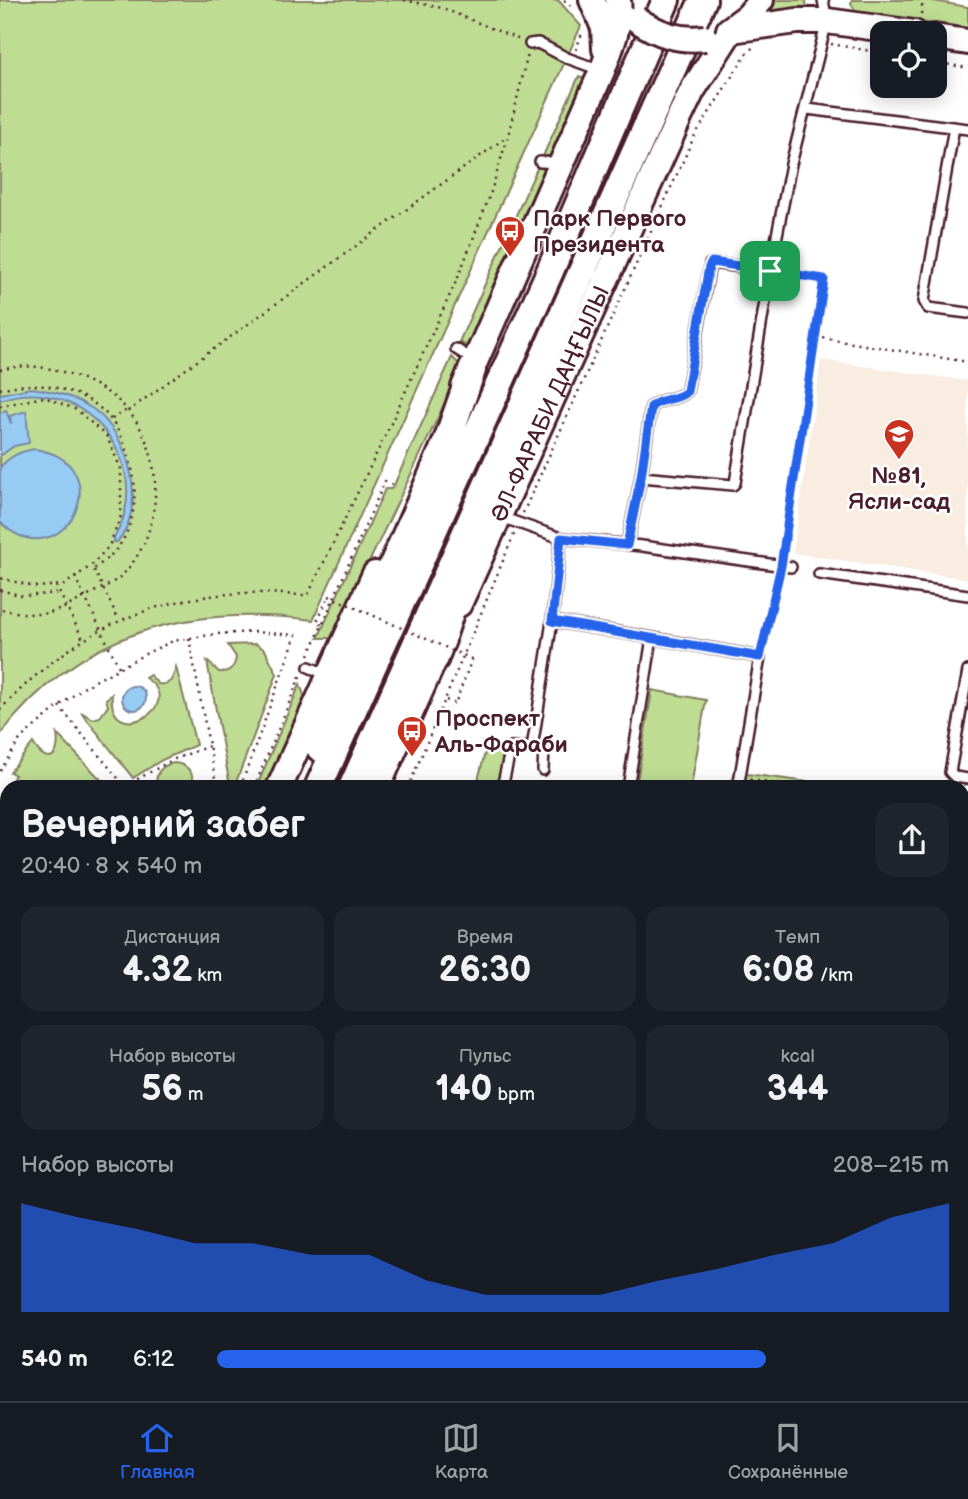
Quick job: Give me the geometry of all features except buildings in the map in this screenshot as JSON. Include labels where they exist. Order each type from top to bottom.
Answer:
[{"type":"main road","points":[[322,780],[550,271],[666,0]]},
{"type":"main road","name":"ӘЛ-ФАРАБИ ДАҢҒЫЛЫ","points":[[356,780],[703,0]]},
{"type":"main road","points":[[311,780],[344,679],[447,441],[468,360]]},
{"type":"main road","points":[[435,657],[518,414]]},
{"type":"street","points":[[731,30],[748,16],[761,0]]},
{"type":"street","points":[[281,780],[315,668],[400,519],[551,162],[604,65],[616,31],[619,11],[626,6],[664,35],[681,39],[705,38],[731,30],[797,21],[870,26]]},
{"type":"street","points":[[583,10],[604,28],[604,65]]},
{"type":"street","name":"ӘЛ-ФАРАБИ ДАҢҒЫЛЫ","points":[[380,780],[435,657],[509,520],[680,116],[692,91],[731,30]]},
{"type":"street","points":[[947,37],[968,42]]},
{"type":"lane","points":[[641,477],[733,485],[735,483],[770,271],[824,21]]},
{"type":"lane","points":[[530,44],[538,43],[571,60],[604,65]]},
{"type":"lane","points":[[807,109],[968,130]]},
{"type":"lane","points":[[954,127],[924,301],[928,308],[968,313]]},
{"type":"lane","points":[[627,545],[641,477],[651,407],[656,402],[681,396],[687,391],[709,264],[770,271]]},
{"type":"lane","points":[[509,520],[561,538],[786,567]]},
{"type":"lane","points":[[531,748],[552,621],[561,538]]},
{"type":"lane","points":[[819,574],[968,595]]},
{"type":"lane","points":[[552,621],[760,657],[740,780]]},
{"type":"lane","points":[[629,780],[652,638]]},
{"type":"lane","points":[[968,671],[950,772],[955,777],[968,779]]},
{"type":"lane","points":[[504,780],[511,747],[544,750],[543,770]]},
{"type":"path","points":[[0,709],[23,685],[83,639],[119,620],[164,606],[244,593],[308,595],[386,434],[458,275],[490,195],[508,136],[530,44],[442,8],[404,0]]},
{"type":"path","points":[[564,0],[583,10],[582,37],[571,60]]},
{"type":"path","points":[[923,0],[923,21]]},
{"type":"path","points":[[824,21],[870,46]]},
{"type":"path","points":[[411,780],[446,700],[509,520],[694,137],[748,51],[757,44]]},
{"type":"path","points":[[947,64],[968,68]]},
{"type":"path","points":[[111,420],[128,411],[508,136]]},
{"type":"path","points":[[760,657],[786,567],[824,279],[770,271]]},
{"type":"path","points":[[815,337],[968,362]]},
{"type":"path","points":[[0,363],[1,369],[41,366],[80,377],[115,397],[128,411],[150,452],[156,491],[150,529],[138,556],[120,577],[50,615],[32,616],[0,609]]},
{"type":"path","points":[[0,389],[26,384],[62,388],[88,401],[111,420],[126,449],[136,494],[122,542],[93,567],[64,585],[35,587],[0,578]]},
{"type":"path","points":[[0,406],[44,397],[77,410],[107,437],[121,469],[121,516],[109,546],[93,567]]},
{"type":"path","points":[[315,668],[322,624],[385,481],[394,486]]},
{"type":"path","points":[[93,567],[119,620]]},
{"type":"path","points":[[75,577],[119,667]]},
{"type":"path","points":[[55,585],[83,639]]},
{"type":"path","points":[[0,590],[23,596],[59,593]]},
{"type":"path","points":[[322,624],[317,621],[329,596],[472,659],[455,704],[446,700]]},
{"type":"path","points":[[0,771],[21,738],[86,685],[173,641],[254,632],[296,635],[243,780]]},
{"type":"path","points":[[189,638],[215,780]]},
{"type":"path","points":[[257,780],[301,674]]},
{"type":"path","points":[[59,706],[120,780]]},
{"type":"path","points":[[138,780],[172,760],[209,746]]},
{"type":"shaded area","points":[[821,360],[968,381],[968,579],[793,553]]},
{"type":"green space","points":[[0,0],[551,0],[559,1],[581,26],[313,620],[267,616],[222,617],[180,622],[139,632],[101,649],[65,671],[31,700],[0,735]]},
{"type":"green space","points":[[770,0],[806,0],[807,12],[757,18]]},
{"type":"green space","points":[[852,0],[928,0],[968,7],[968,30],[947,26],[947,21],[915,21],[856,11],[851,4]]},
{"type":"green space","points":[[579,76],[588,82],[557,156],[543,156]]},
{"type":"green space","points":[[538,166],[550,168],[471,348],[459,342]]},
{"type":"green space","points":[[452,357],[462,367],[333,638],[318,638],[385,489],[391,489],[394,485]]},
{"type":"green space","points":[[256,644],[265,650],[277,674],[237,780],[229,780],[207,661],[219,672],[229,670],[236,657],[228,645]]},
{"type":"green space","points":[[176,667],[196,745],[162,760],[133,778],[81,712],[93,719],[100,717],[108,706],[106,699],[112,694],[114,711],[122,719],[132,721],[144,718],[159,700],[157,689],[145,678],[150,675],[158,684],[166,684],[171,680]]},
{"type":"green space","points":[[300,684],[305,698],[269,780],[259,780]]},
{"type":"green space","points":[[652,690],[706,700],[692,780],[637,780]]},
{"type":"green space","points":[[57,734],[101,780],[12,780],[15,775],[10,772],[33,743],[43,755],[51,757],[55,754]]},
{"type":"green space","points":[[487,745],[506,753],[500,780],[478,780]]},
{"type":"green space","points":[[174,763],[183,765],[190,770],[193,780],[157,780],[165,766]]},
{"type":"green space","points":[[746,774],[793,780],[745,780]]},
{"type":"water","points":[[31,388],[63,395],[86,404],[106,421],[117,436],[131,472],[133,491],[132,510],[117,542],[114,542],[114,538],[125,510],[127,481],[119,454],[104,430],[84,411],[58,399],[30,395],[0,400],[0,394]]},
{"type":"water","points":[[6,410],[11,424],[10,416],[26,411],[29,443],[14,446],[0,456],[0,413]]},
{"type":"water","points":[[35,449],[62,459],[76,475],[80,494],[74,514],[62,529],[45,538],[23,537],[0,522],[0,467],[16,455]]},
{"type":"water","points":[[134,686],[143,689],[146,698],[143,707],[134,710],[125,707],[122,698],[125,689]]},
{"type":"place","name":"Парк Первого Президента","points":[[510,258]]},
{"type":"place","name":"№81, Ясли-сад","points":[[899,461]]},
{"type":"place","name":"Проспект Аль-Фараби","points":[[412,758]]},
{"type":"route","points":[[712,262],[770,271],[824,279],[781,566],[760,657],[552,621],[561,538],[627,545],[641,477],[649,413],[656,402],[681,396],[687,391],[709,264],[712,262]]}]
